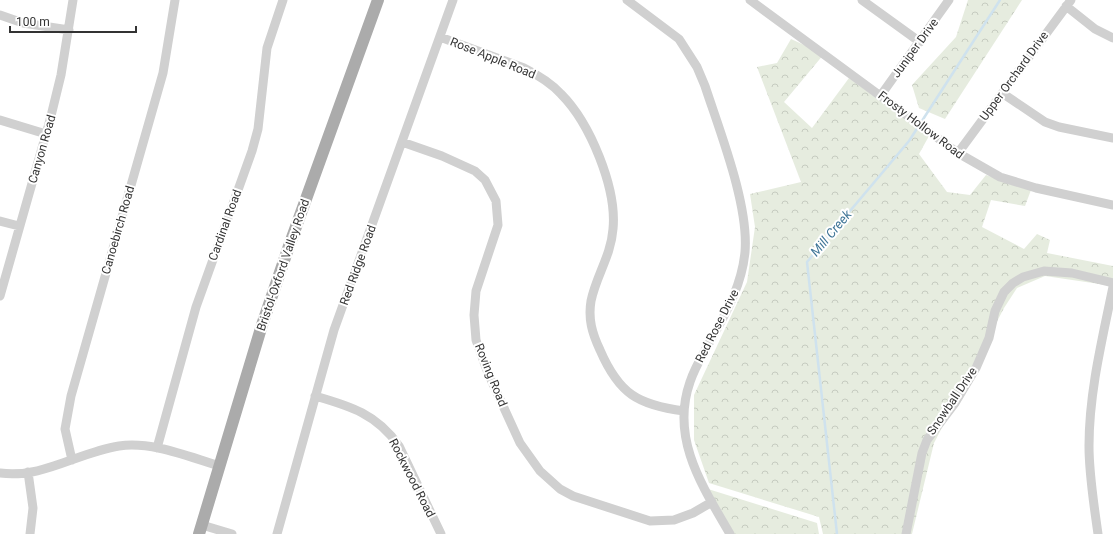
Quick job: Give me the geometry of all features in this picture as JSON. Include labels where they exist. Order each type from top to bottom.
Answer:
[{"type":"main road","name":"Bristol-Oxford Valley Road","points":[[201,530],[262,325],[378,0]]},
{"type":"street","name":"Canyon Road","points":[[0,296],[46,134],[61,75],[73,0]]},
{"type":"street","name":"Canoebirch Road","points":[[72,460],[66,429],[71,396],[163,73],[176,0]]},
{"type":"street","name":"Cardinal Road","points":[[157,448],[196,307],[252,151],[258,129],[267,48],[283,0]]},
{"type":"street","name":"Red Ridge Road","points":[[277,534],[315,396],[344,301],[453,0]]},
{"type":"street","name":"Red Rose Drive","points":[[628,0],[679,39],[697,66],[708,93],[743,215],[745,253],[739,282],[733,300],[690,381],[684,411],[685,429],[692,465],[730,534]]},
{"type":"street","name":"Frosty Hollow Road","points":[[750,0],[958,153],[1000,178],[1036,188],[1113,205]]},
{"type":"street","points":[[862,0],[920,42]]},
{"type":"street","name":"Juniper Drive","points":[[881,95],[949,0]]},
{"type":"street","points":[[1069,3],[1095,29],[1113,38]]},
{"type":"street","name":"Upper Orchard Drive","points":[[958,153],[1069,3]]},
{"type":"street","points":[[0,15],[22,23],[69,30]]},
{"type":"street","name":"Rose Apple Road","points":[[440,37],[524,68],[538,75],[556,88],[573,107],[583,122],[605,172],[612,197],[614,217],[607,260],[591,300],[590,322],[593,335],[607,368],[621,387],[636,399],[649,404],[684,411]]},
{"type":"street","points":[[1002,93],[1045,122],[1059,127],[1113,138]]},
{"type":"street","points":[[0,120],[46,134]]},
{"type":"street","name":"Roving Road","points":[[402,142],[448,158],[475,170],[485,180],[496,202],[498,225],[476,291],[474,315],[476,340],[488,373],[520,443],[540,471],[560,489],[573,496],[650,521],[674,520],[693,513],[712,502]]},
{"type":"street","points":[[0,221],[20,226]]},
{"type":"street","name":"Snowball Drive","points":[[906,534],[922,453],[927,440],[955,403],[976,368],[989,338],[995,311],[1004,292],[1023,277],[1044,271],[1072,273],[1113,284]]},
{"type":"street","points":[[1098,534],[1089,448],[1090,423],[1092,400],[1113,288]]},
{"type":"street","name":"Rockwood Road","points":[[315,396],[357,410],[377,422],[392,436],[399,446],[441,534]]},
{"type":"street","points":[[0,473],[16,474],[28,472],[119,446],[134,445],[157,448],[220,466]]},
{"type":"street","points":[[28,472],[34,508],[30,534]]},
{"type":"street","points":[[201,530],[232,534]]},
{"type":"green space","points":[[968,0],[1022,0],[945,119],[919,108],[912,85],[956,37]]},
{"type":"green space","points":[[791,39],[824,54],[784,102],[812,128],[849,78],[929,136],[919,154],[947,192],[970,195],[986,175],[1031,190],[1025,206],[991,200],[982,227],[1024,249],[1037,234],[1050,240],[1047,253],[1113,266],[1113,286],[1045,276],[1017,288],[1004,308],[934,443],[912,534],[823,534],[819,517],[709,483],[694,440],[694,395],[747,282],[755,227],[750,194],[801,182],[757,67],[777,63]]},
{"type":"green space","points":[[708,489],[817,523],[819,534],[726,534]]},
{"type":"waterway","name":"Mill Creek","points":[[837,534],[807,262],[909,141],[1000,0]]}]
